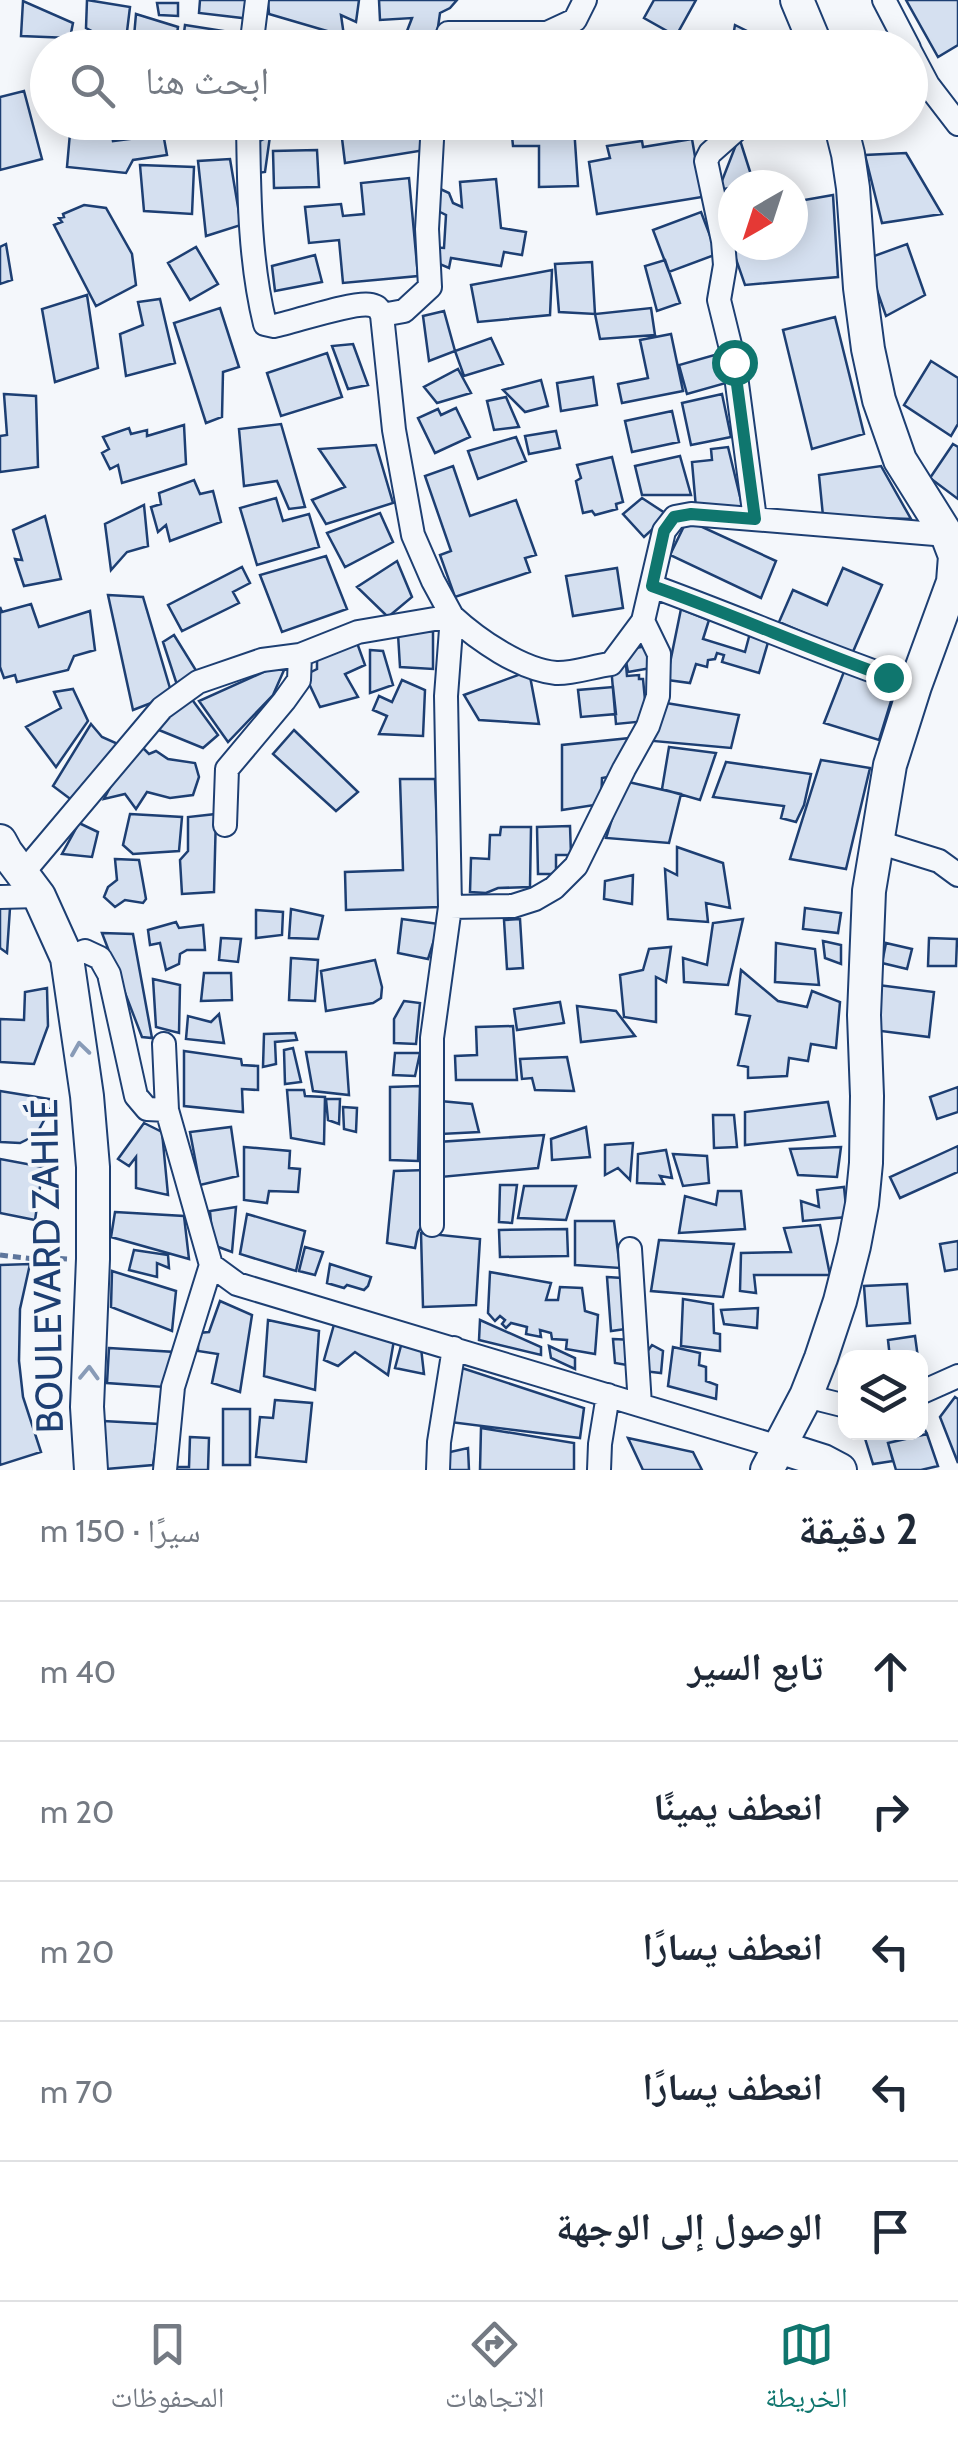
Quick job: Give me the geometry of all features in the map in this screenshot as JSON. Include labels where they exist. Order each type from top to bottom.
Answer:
[{"type":"street","points":[[252,30],[256,0]]},
{"type":"street","points":[[553,30],[575,20],[585,0]]},
{"type":"street","points":[[884,0],[899,30]]},
{"type":"street","points":[[928,85],[958,124]]},
{"type":"street","points":[[248,140],[256,278],[265,324],[274,326],[360,304],[376,306],[382,315],[394,430],[413,535],[452,616],[474,635],[522,663],[559,674],[611,664],[643,621],[664,531],[674,517],[691,514],[755,519],[953,549]]},
{"type":"street","points":[[382,315],[404,310],[430,287],[427,229],[431,140]]},
{"type":"street","points":[[725,140],[706,161],[724,253],[719,300],[734,362],[755,519]]},
{"type":"street","points":[[773,1459],[806,1396],[840,1301],[862,1204],[867,1127],[864,1015],[869,891],[890,765],[914,686],[953,582],[953,549],[900,460],[879,400],[868,349],[853,188],[844,140]]},
{"type":"street","points":[[652,586],[914,686]]},
{"type":"street","points":[[11,869],[162,708],[198,682],[262,660],[300,656],[358,632],[452,616]]},
{"type":"street","points":[[432,1226],[432,1038],[450,907],[446,696],[452,616]]},
{"type":"street","points":[[450,907],[513,906],[554,888],[576,866],[648,726],[658,696],[659,654],[643,621]]},
{"type":"street","points":[[225,825],[227,769],[299,680],[300,656]]},
{"type":"street","points":[[878,842],[939,861],[958,874]]},
{"type":"street","name":"BOULEVARD ZAHLÉ","points":[[11,869],[66,958],[87,1096],[93,1167],[87,1407],[91,1470]]},
{"type":"street","points":[[66,958],[85,951],[100,958],[110,974],[136,1096],[147,1108],[167,1110]]},
{"type":"street","points":[[164,1044],[167,1110],[211,1265],[173,1387],[165,1470]]},
{"type":"street","points":[[630,1250],[640,1405]]},
{"type":"street","points":[[211,1265],[237,1284],[640,1405],[773,1459],[823,1461],[840,1470]]},
{"type":"street","points":[[438,1470],[454,1348]]},
{"type":"street","points":[[928,1389],[958,1376]]},
{"type":"street","points":[[599,1470],[608,1395]]},
{"type":"street","points":[[806,1396],[838,1404]]},
{"type":"path","points":[[0,1255],[34,1259],[38,1241],[48,1240],[50,1258],[93,1259]]},
{"type":"building","points":[[87,0],[130,7],[127,30],[86,28]]},
{"type":"building","points":[[200,0],[253,0],[251,19],[199,13]]},
{"type":"building","points":[[268,0],[359,0],[356,22],[341,15],[343,30],[324,30],[269,14]]},
{"type":"building","points":[[379,0],[457,0],[440,13],[438,30],[407,30],[412,18],[380,20]]},
{"type":"building","points":[[654,0],[696,0],[679,30],[665,30],[644,18]]},
{"type":"building","points":[[906,0],[958,0],[958,45],[938,57],[928,39],[928,30],[923,30]]},
{"type":"building","points":[[23,1],[73,23],[72,30],[30,30],[30,36],[21,36]]},
{"type":"building","points":[[157,3],[178,3],[178,16],[159,15]]},
{"type":"building","points":[[136,14],[178,27],[178,30],[135,30]]},
{"type":"building","points":[[185,25],[217,30],[184,30]]},
{"type":"building","points":[[24,91],[30,114],[30,140],[37,140],[42,159],[0,170],[0,97]]},
{"type":"building","points":[[69,140],[164,140],[167,155],[133,160],[126,173],[67,167]]},
{"type":"building","points":[[269,140],[265,172],[251,174],[251,145]]},
{"type":"building","points":[[342,140],[426,140],[425,150],[345,163]]},
{"type":"building","points":[[512,140],[575,140],[578,186],[539,187],[539,146],[513,146]]},
{"type":"building","points":[[692,140],[702,197],[597,214],[589,162],[610,158],[607,146],[642,141],[643,147]]},
{"type":"building","points":[[738,140],[750,170],[726,170]]},
{"type":"building","points":[[317,150],[319,187],[274,188],[273,151]]},
{"type":"building","points":[[906,153],[942,214],[882,223],[865,155]]},
{"type":"building","points":[[230,159],[241,225],[206,236],[198,161]]},
{"type":"building","points":[[140,165],[194,167],[192,214],[144,211]]},
{"type":"building","points":[[409,178],[418,276],[343,283],[339,240],[309,243],[305,207],[341,204],[343,216],[364,214],[361,183]]},
{"type":"building","points":[[496,179],[501,228],[526,232],[522,255],[504,252],[501,266],[451,258],[449,268],[430,260],[430,247],[444,248],[446,215],[436,210],[436,187],[449,193],[453,203],[462,207],[460,182]]},
{"type":"building","points":[[833,195],[838,277],[745,285],[736,260],[808,260],[808,199]]},
{"type":"building","points":[[84,205],[106,208],[132,254],[136,285],[96,306],[54,225],[62,222],[59,218],[63,214]]},
{"type":"building","points":[[701,212],[717,254],[669,272],[653,230]]},
{"type":"building","points":[[6,244],[12,280],[0,284],[0,247]]},
{"type":"building","points":[[907,244],[925,295],[886,316],[866,259]]},
{"type":"building","points":[[196,247],[218,284],[190,300],[168,263]]},
{"type":"building","points":[[315,255],[322,282],[275,291],[272,266]]},
{"type":"building","points":[[665,260],[680,303],[657,311],[645,266]]},
{"type":"building","points":[[592,262],[595,314],[559,312],[555,264]]},
{"type":"building","points":[[552,270],[550,315],[478,322],[471,285]]},
{"type":"building","points":[[87,295],[98,368],[55,382],[42,309]]},
{"type":"building","points":[[160,299],[175,363],[126,376],[120,334],[143,325],[138,302]]},
{"type":"building","points":[[220,308],[239,367],[223,372],[222,417],[206,423],[174,323]]},
{"type":"building","points":[[651,308],[655,335],[600,339],[595,314]]},
{"type":"building","points":[[444,311],[455,351],[429,361],[423,316]]},
{"type":"building","points":[[835,317],[864,434],[812,449],[783,330]]},
{"type":"building","points":[[671,334],[683,391],[622,403],[618,384],[648,378],[640,340]]},
{"type":"building","points":[[491,338],[503,364],[464,376],[455,351]]},
{"type":"building","points":[[353,344],[368,385],[348,389],[332,346]]},
{"type":"building","points":[[327,353],[342,397],[281,416],[267,373]]},
{"type":"building","points":[[718,354],[726,383],[687,394],[679,365]]},
{"type":"building","points":[[931,361],[958,378],[958,424],[951,436],[904,405]]},
{"type":"building","points":[[458,369],[471,393],[437,403],[424,387]]},
{"type":"building","points":[[593,377],[597,405],[561,411],[557,383]]},
{"type":"building","points":[[541,380],[548,406],[525,412],[503,390]]},
{"type":"building","points":[[4,394],[36,396],[38,467],[0,472],[0,436],[7,435]]},
{"type":"building","points":[[722,394],[731,437],[691,445],[682,403]]},
{"type":"building","points":[[506,397],[519,427],[494,430],[487,401]]},
{"type":"building","points":[[456,408],[470,437],[435,453],[418,418],[438,409],[441,415]]},
{"type":"building","points":[[672,411],[679,442],[632,452],[625,421]]},
{"type":"building","points":[[281,424],[305,507],[289,509],[277,481],[244,486],[239,429]]},
{"type":"building","points":[[184,425],[186,464],[122,483],[118,465],[110,469],[102,453],[109,449],[103,437],[129,428],[131,434],[147,430],[147,436]]},
{"type":"building","points":[[556,431],[560,448],[529,454],[525,436]]},
{"type":"building","points":[[516,437],[526,461],[478,479],[468,451]]},
{"type":"building","points":[[953,444],[958,447],[958,499],[930,478]]},
{"type":"building","points":[[376,445],[393,503],[326,524],[312,500],[345,487],[319,449]]},
{"type":"building","points":[[728,447],[743,509],[696,508],[692,462],[712,460],[711,449]]},
{"type":"building","points":[[680,456],[691,495],[642,495],[635,466]]},
{"type":"building","points":[[612,457],[623,502],[616,504],[617,509],[595,515],[592,511],[583,513],[577,465]]},
{"type":"building","points":[[453,466],[470,516],[516,500],[536,555],[525,558],[530,572],[455,597],[440,555],[451,551],[425,476]]},
{"type":"building","points":[[881,466],[911,519],[823,516],[819,475]]},
{"type":"building","points":[[194,480],[200,494],[213,491],[221,522],[170,541],[166,525],[158,532],[151,507],[161,504],[159,493]]},
{"type":"building","points":[[276,498],[283,521],[309,514],[319,547],[257,565],[240,508]]},
{"type":"building","points":[[642,498],[668,515],[644,537],[623,514]]},
{"type":"building","points":[[144,505],[148,546],[127,552],[111,570],[105,524]]},
{"type":"building","points":[[380,513],[393,542],[345,567],[327,533]]},
{"type":"building","points":[[45,516],[61,579],[24,586],[15,559],[22,560],[13,530]]},
{"type":"building","points":[[687,520],[776,561],[761,598],[670,555]]},
{"type":"building","points":[[326,556],[347,609],[282,632],[260,575]]},
{"type":"building","points":[[397,561],[412,597],[388,617],[357,587]]},
{"type":"building","points":[[242,567],[250,583],[233,592],[239,603],[182,631],[168,605]]},
{"type":"building","points":[[617,568],[623,608],[573,616],[566,576]]},
{"type":"building","points":[[843,568],[882,585],[852,654],[779,622],[793,590],[827,605]]},
{"type":"building","points":[[108,595],[143,597],[172,695],[133,710]]},
{"type":"building","points":[[31,604],[39,627],[90,611],[95,650],[74,656],[68,670],[17,682],[15,675],[4,678],[0,667],[0,607],[2,612]]},
{"type":"building","points":[[681,609],[709,620],[703,639],[745,652],[750,633],[769,639],[759,673],[722,662],[724,655],[717,653],[715,659],[708,660],[707,667],[696,664],[690,683],[660,679],[665,661],[670,663]]},
{"type":"building","points":[[433,631],[433,669],[400,667],[398,634]]},
{"type":"building","points":[[174,635],[197,672],[179,691],[163,642]]},
{"type":"building","points":[[356,640],[365,665],[345,674],[358,697],[320,707],[305,675],[317,669],[317,660]]},
{"type":"building","points":[[647,646],[651,668],[628,672],[624,650]]},
{"type":"building","points":[[370,650],[383,651],[393,685],[370,693]]},
{"type":"building","points":[[288,661],[273,695],[228,742],[199,701]]},
{"type":"building","points":[[626,665],[627,676],[639,675],[643,679],[647,721],[616,724],[611,666]]},
{"type":"building","points":[[845,669],[895,688],[879,740],[824,723]]},
{"type":"building","points":[[529,671],[539,724],[479,720],[464,695]]},
{"type":"building","points":[[402,680],[425,690],[423,736],[379,734],[387,716],[373,710],[379,696],[392,702]]},
{"type":"building","points":[[613,687],[616,714],[581,717],[578,690]]},
{"type":"building","points":[[73,689],[88,721],[56,767],[26,727],[61,708],[54,692]]},
{"type":"building","points":[[188,694],[218,735],[203,748],[154,728]]},
{"type":"building","points":[[660,702],[739,715],[731,748],[653,741]]},
{"type":"building","points":[[91,724],[102,737],[118,744],[77,804],[53,786]]},
{"type":"building","points":[[294,730],[358,792],[336,811],[273,754]]},
{"type":"building","points":[[630,738],[613,776],[602,778],[601,804],[562,810],[562,745]]},
{"type":"building","points":[[140,745],[149,754],[156,751],[168,759],[195,763],[199,777],[193,795],[170,798],[147,792],[136,809],[125,794],[104,799]]},
{"type":"building","points":[[669,747],[716,753],[700,800],[662,789]]},
{"type":"building","points":[[821,760],[870,768],[846,869],[790,859]]},
{"type":"building","points":[[726,762],[811,774],[796,822],[781,818],[784,806],[713,797]]},
{"type":"building","points":[[400,779],[435,779],[440,907],[346,910],[345,872],[403,870]]},
{"type":"building","points":[[624,781],[681,794],[669,843],[606,838]]},
{"type":"building","points":[[130,814],[182,817],[179,851],[133,854],[123,845]]},
{"type":"building","points":[[216,814],[214,892],[182,894],[180,860],[188,851],[188,817]]},
{"type":"building","points":[[79,823],[98,832],[92,857],[62,854]]},
{"type":"building","points":[[570,826],[571,855],[556,855],[556,874],[538,874],[537,827]]},
{"type":"building","points":[[501,827],[531,827],[530,887],[470,892],[471,858],[489,859],[490,835],[500,835]]},
{"type":"building","points":[[677,847],[723,863],[730,908],[706,903],[708,922],[668,919],[665,869],[677,875]]},
{"type":"building","points":[[115,859],[139,860],[146,899],[143,903],[125,900],[115,907],[104,897],[117,880]]},
{"type":"building","points":[[633,875],[632,904],[604,899],[605,881]]},
{"type":"building","points":[[0,907],[10,908],[7,953],[0,948]]},
{"type":"building","points":[[805,908],[841,913],[838,933],[803,929]]},
{"type":"building","points":[[291,909],[323,916],[318,939],[289,938]]},
{"type":"building","points":[[256,910],[283,912],[282,935],[256,938]]},
{"type":"building","points":[[402,919],[439,924],[428,959],[398,953]]},
{"type":"building","points":[[520,919],[523,968],[507,969],[504,920]]},
{"type":"building","points":[[743,919],[728,985],[684,982],[683,958],[707,965],[713,923]]},
{"type":"building","points":[[176,922],[179,928],[203,925],[205,950],[187,950],[180,954],[179,964],[166,970],[160,943],[150,945],[148,930]]},
{"type":"building","points":[[102,933],[133,934],[152,1038],[142,1037]]},
{"type":"building","points":[[221,938],[241,939],[238,962],[219,960]]},
{"type":"building","points":[[929,938],[957,939],[956,966],[928,966]]},
{"type":"building","points":[[823,941],[841,945],[841,964],[825,958]]},
{"type":"building","points":[[776,943],[815,949],[819,985],[775,982]]},
{"type":"building","points":[[886,943],[912,949],[907,969],[882,963]]},
{"type":"building","points":[[671,947],[666,982],[656,977],[656,1022],[624,1017],[620,975],[643,970],[649,949]]},
{"type":"building","points":[[291,958],[318,960],[315,1001],[289,1000]]},
{"type":"building","points":[[375,960],[381,998],[373,1003],[326,1011],[321,971]]},
{"type":"building","points":[[741,970],[778,1001],[807,1007],[812,991],[840,1002],[836,1048],[811,1044],[808,1061],[789,1058],[787,1076],[748,1078],[748,1067],[738,1065],[750,1016],[736,1014]]},
{"type":"building","points":[[204,973],[231,973],[232,1000],[201,1001]]},
{"type":"building","points":[[153,979],[180,985],[179,1033],[156,1027]]},
{"type":"building","points":[[878,985],[934,992],[929,1037],[873,1030]]},
{"type":"building","points":[[47,988],[48,1026],[34,1064],[0,1062],[0,1019],[24,1020],[25,992]]},
{"type":"building","points":[[404,1001],[420,1003],[416,1044],[394,1043],[394,1019]]},
{"type":"building","points":[[560,1002],[564,1023],[517,1030],[514,1009]]},
{"type":"building","points":[[577,1006],[616,1011],[635,1036],[581,1042]]},
{"type":"building","points":[[219,1014],[224,1043],[186,1039],[188,1016],[211,1022]]},
{"type":"building","points":[[513,1026],[517,1080],[456,1080],[455,1056],[477,1055],[476,1027]]},
{"type":"building","points":[[295,1033],[297,1040],[275,1042],[276,1064],[263,1067],[264,1034]]},
{"type":"building","points":[[293,1048],[301,1082],[285,1084],[284,1050]]},
{"type":"building","points":[[184,1051],[241,1059],[242,1065],[258,1066],[258,1090],[242,1089],[243,1112],[184,1106]]},
{"type":"building","points":[[306,1052],[346,1052],[349,1095],[313,1091]]},
{"type":"building","points":[[395,1053],[420,1053],[415,1076],[393,1075]]},
{"type":"building","points":[[567,1057],[574,1091],[535,1090],[532,1078],[522,1079],[520,1059]]},
{"type":"building","points":[[420,1086],[418,1161],[390,1160],[390,1087]]},
{"type":"building","points":[[958,1087],[958,1112],[937,1119],[930,1097]]},
{"type":"building","points":[[287,1090],[304,1090],[305,1096],[325,1097],[324,1144],[291,1138]]},
{"type":"building","points":[[0,1091],[55,1100],[36,1135],[20,1143],[0,1142]]},
{"type":"building","points":[[326,1099],[340,1099],[339,1124],[328,1120]]},
{"type":"building","points":[[440,1101],[472,1104],[479,1132],[441,1134]]},
{"type":"building","points":[[828,1102],[835,1136],[745,1145],[745,1112]]},
{"type":"building","points":[[343,1107],[357,1108],[356,1132],[344,1129]]},
{"type":"building","points":[[713,1115],[734,1115],[737,1147],[714,1148]]},
{"type":"building","points":[[144,1123],[162,1132],[168,1195],[136,1188],[136,1157],[129,1166],[118,1159]]},
{"type":"building","points":[[231,1127],[238,1176],[200,1185],[190,1132]]},
{"type":"building","points":[[586,1127],[590,1157],[552,1160],[551,1139]]},
{"type":"building","points":[[544,1135],[538,1168],[441,1177],[438,1142]]},
{"type":"building","points":[[633,1143],[630,1180],[618,1168],[605,1175],[605,1145]]},
{"type":"building","points":[[958,1146],[958,1172],[900,1198],[890,1177]]},
{"type":"building","points":[[244,1147],[290,1151],[289,1168],[300,1169],[298,1192],[269,1191],[267,1203],[244,1200]]},
{"type":"building","points":[[841,1147],[837,1177],[798,1175],[790,1149]]},
{"type":"building","points":[[666,1150],[672,1178],[660,1176],[664,1184],[637,1183],[638,1154]]},
{"type":"building","points":[[673,1154],[707,1156],[709,1183],[683,1186]]},
{"type":"building","points":[[0,1159],[43,1167],[35,1220],[0,1213]]},
{"type":"building","points":[[427,1170],[422,1226],[415,1248],[387,1243],[394,1171]]},
{"type":"building","points":[[500,1185],[517,1185],[512,1223],[499,1222]]},
{"type":"building","points":[[524,1186],[576,1186],[566,1220],[518,1218]]},
{"type":"building","points":[[844,1187],[847,1217],[803,1221],[801,1201],[819,1207],[817,1190]]},
{"type":"building","points":[[718,1191],[741,1191],[745,1229],[679,1233],[685,1196],[716,1205]]},
{"type":"building","points":[[236,1207],[232,1252],[213,1245],[210,1211]]},
{"type":"building","points":[[115,1212],[184,1216],[189,1259],[111,1237]]},
{"type":"building","points":[[247,1214],[305,1231],[296,1271],[240,1254]]},
{"type":"building","points":[[575,1221],[614,1221],[620,1268],[575,1265]]},
{"type":"building","points":[[820,1225],[830,1275],[754,1275],[756,1293],[740,1291],[741,1253],[791,1252],[784,1228]]},
{"type":"building","points":[[567,1229],[568,1256],[500,1257],[499,1230]]},
{"type":"building","points":[[421,1233],[480,1239],[476,1305],[423,1307]]},
{"type":"building","points":[[659,1240],[734,1244],[723,1297],[651,1291]]},
{"type":"building","points":[[958,1241],[958,1269],[945,1271],[940,1244]]},
{"type":"building","points":[[305,1247],[323,1252],[315,1275],[299,1271]]},
{"type":"building","points":[[134,1250],[168,1255],[169,1268],[157,1263],[157,1277],[129,1270]]},
{"type":"building","points":[[30,1264],[20,1309],[19,1361],[23,1397],[41,1452],[0,1465],[0,1265]]},
{"type":"building","points":[[330,1264],[371,1277],[368,1286],[364,1290],[327,1283]]},
{"type":"building","points":[[112,1271],[176,1291],[172,1331],[111,1307]]},
{"type":"building","points":[[490,1272],[551,1283],[546,1300],[558,1300],[560,1287],[582,1288],[585,1311],[598,1315],[595,1354],[566,1349],[567,1340],[552,1339],[551,1333],[540,1330],[541,1337],[526,1334],[527,1327],[511,1323],[506,1328],[500,1316],[495,1321],[488,1313]]},
{"type":"building","points":[[607,1277],[622,1278],[633,1328],[611,1331]]},
{"type":"building","points":[[907,1284],[910,1323],[867,1326],[864,1286]]},
{"type":"building","points":[[683,1299],[713,1304],[714,1333],[720,1334],[720,1351],[681,1346]]},
{"type":"building","points":[[220,1301],[252,1315],[240,1392],[212,1383],[218,1354],[198,1351],[198,1333],[209,1332]]},
{"type":"building","points":[[758,1308],[757,1328],[724,1324],[721,1310]]},
{"type":"building","points":[[268,1320],[319,1331],[315,1390],[264,1376]]},
{"type":"building","points":[[480,1320],[541,1347],[541,1355],[479,1340]]},
{"type":"building","points":[[335,1321],[394,1340],[388,1375],[355,1352],[338,1366],[324,1360]]},
{"type":"building","points":[[915,1336],[917,1350],[889,1350],[888,1340]]},
{"type":"building","points":[[613,1339],[634,1340],[633,1366],[615,1363]]},
{"type":"building","points":[[402,1342],[421,1348],[424,1374],[395,1368]]},
{"type":"building","points":[[652,1345],[663,1351],[661,1373],[643,1371],[644,1356]]},
{"type":"building","points":[[549,1346],[575,1358],[575,1369],[551,1358]]},
{"type":"building","points":[[673,1347],[700,1353],[699,1365],[706,1367],[706,1381],[717,1385],[716,1399],[668,1386]]},
{"type":"building","points":[[109,1348],[175,1352],[164,1387],[107,1383]]},
{"type":"building","points":[[462,1368],[584,1408],[580,1438],[450,1422]]},
{"type":"building","points":[[955,1397],[958,1399],[958,1463],[940,1417]]},
{"type":"building","points":[[275,1400],[312,1403],[306,1462],[256,1457],[260,1417],[273,1418]]},
{"type":"building","points":[[223,1409],[250,1409],[250,1465],[223,1465]]},
{"type":"building","points":[[103,1421],[159,1424],[153,1465],[106,1469]]},
{"type":"building","points":[[481,1428],[574,1443],[574,1470],[480,1470]]},
{"type":"building","points":[[190,1437],[209,1438],[208,1470],[174,1470],[189,1467]]},
{"type":"building","points":[[928,1437],[938,1466],[896,1470],[888,1443],[928,1440]]},
{"type":"building","points":[[628,1438],[693,1452],[702,1470],[643,1470]]},
{"type":"building","points":[[866,1440],[901,1440],[888,1443],[893,1461],[873,1464]]},
{"type":"building","points":[[468,1448],[469,1470],[448,1470],[450,1452]]},
{"type":"route","points":[[734,362],[755,519],[691,514],[674,517],[664,531],[652,586],[888,677]]}]
